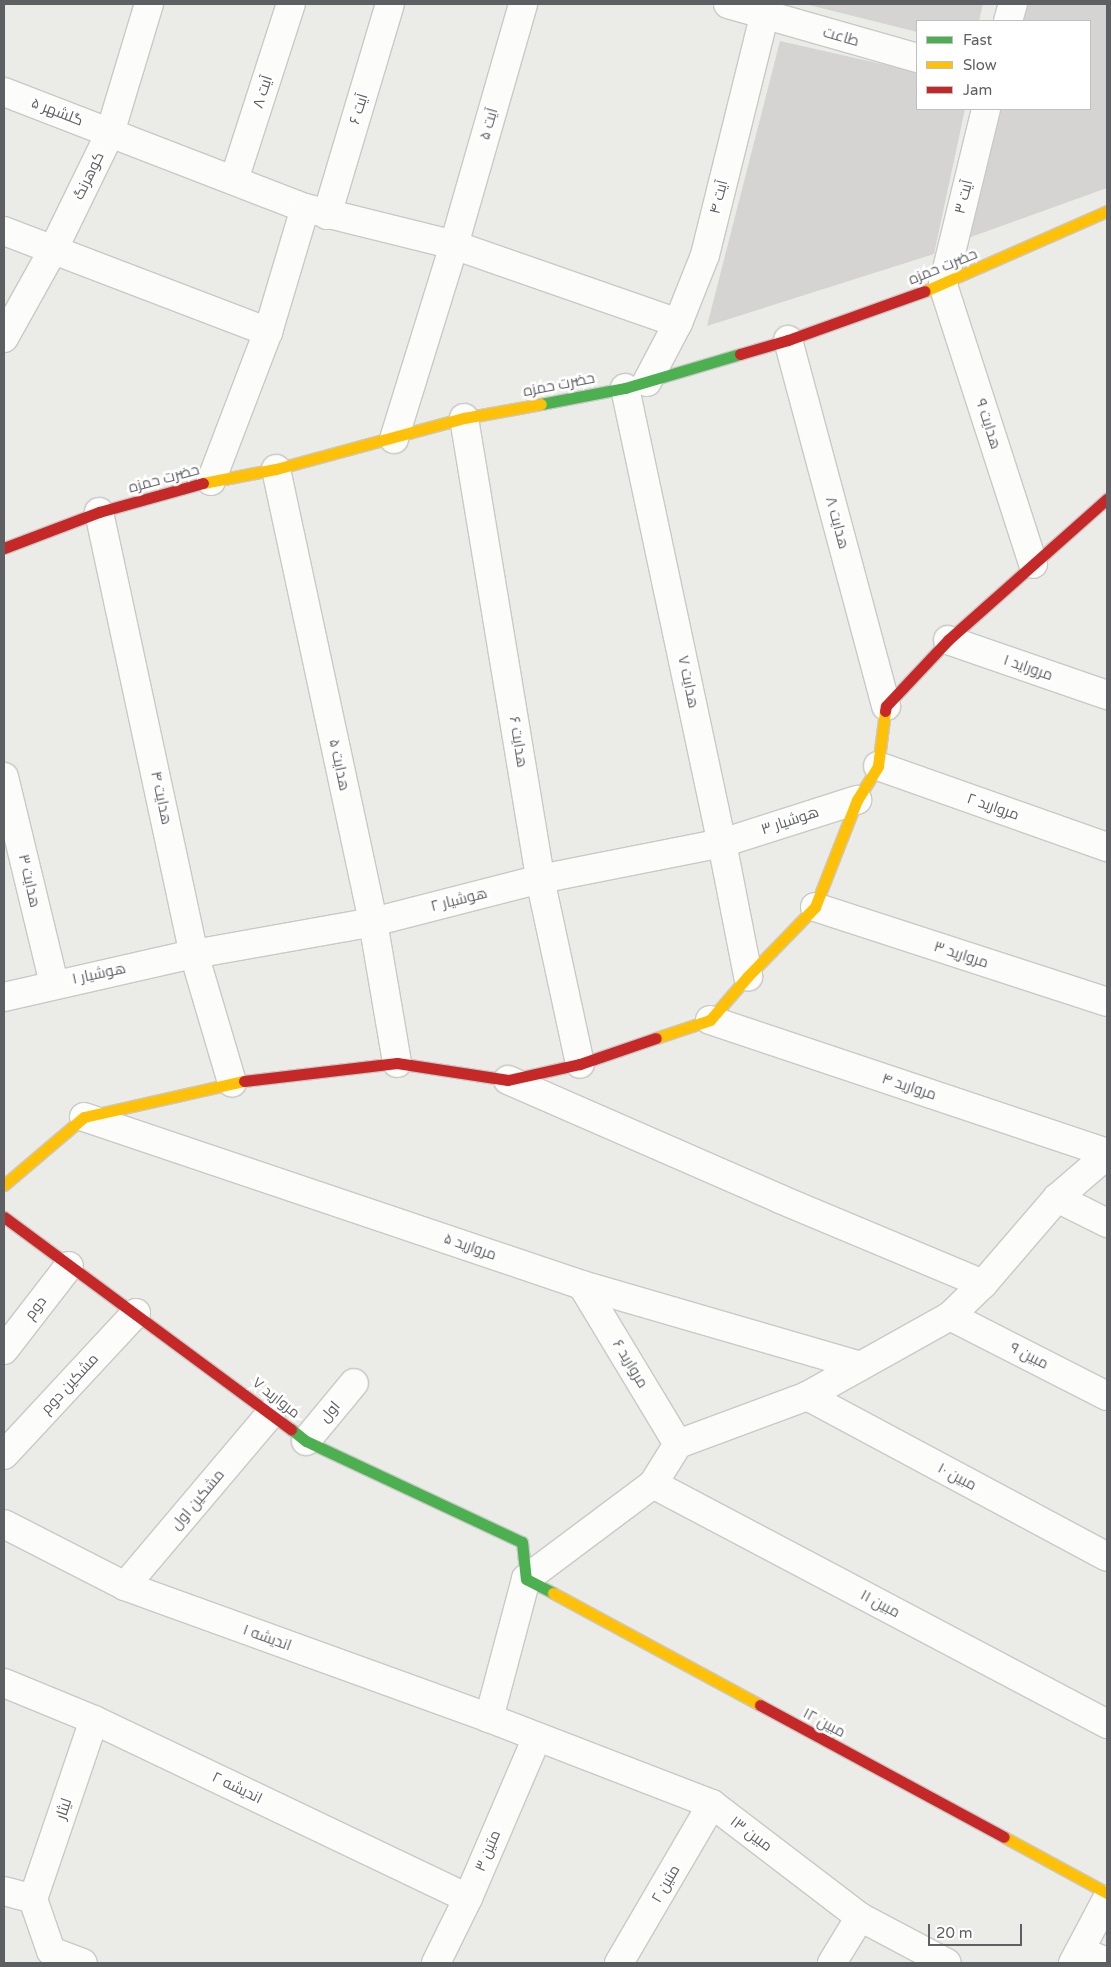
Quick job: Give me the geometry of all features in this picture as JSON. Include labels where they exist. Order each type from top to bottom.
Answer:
[{"type":"street","name":"کوهرنگ","points":[[4,338],[53,250],[110,133],[149,4]]},
{"type":"street","name":"آیت ۸","points":[[234,180],[291,4]]},
{"type":"street","name":"آیت ۶","points":[[211,481],[316,211],[390,4]]},
{"type":"street","name":"آیت ۵","points":[[394,439],[454,245],[523,4]]},
{"type":"street","points":[[728,4],[766,10]]},
{"type":"street","points":[[1008,20],[1013,4]]},
{"type":"street","name":"طاعت","points":[[766,10],[916,58]]},
{"type":"street","name":"آیت ۴","points":[[636,385],[678,323],[705,255],[766,10]]},
{"type":"street","name":"گلشهر ۵","points":[[4,92],[316,211],[454,245],[678,323]]},
{"type":"street","name":"آیت ۳","points":[[943,285],[986,110]]},
{"type":"street","name":"حضرت حمزه","points":[[4,548],[99,512],[211,481],[276,469],[394,439],[464,418],[636,385],[788,340],[943,285],[1107,211]]},
{"type":"street","points":[[4,231],[268,332]]},
{"type":"street","name":"هدایت ۹","points":[[943,285],[1033,564]]},
{"type":"street","name":"هدایت ۸","points":[[788,340],[886,706]]},
{"type":"street","name":"هدایت ۷","points":[[636,385],[748,976]]},
{"type":"street","name":"هدایت ۶","points":[[464,418],[540,879],[580,1064]]},
{"type":"street","name":"هدایت ۵","points":[[276,469],[373,922],[397,1063]]},
{"type":"street","points":[[508,1080],[580,1064],[710,1020],[748,976],[815,907],[857,800],[878,766],[886,706],[948,640],[1107,499]]},
{"type":"street","name":"هدایت ۴","points":[[99,512],[194,954],[232,1082]]},
{"type":"street","name":"مروراید ۱","points":[[948,640],[1107,695]]},
{"type":"street","name":"مروارید ۲","points":[[878,766],[1107,847]]},
{"type":"street","name":"هدایت ۳","points":[[4,777],[54,984]]},
{"type":"street","name":"هوشیار ۳","points":[[722,843],[857,800]]},
{"type":"street","name":"هوشیار ۲","points":[[194,954],[373,922],[540,879],[722,843]]},
{"type":"street","name":"مروارید ۳","points":[[815,907],[1107,1002]]},
{"type":"street","name":"هوشیار ۱","points":[[4,997],[54,984],[194,954]]},
{"type":"street","name":"مروارید ۴","points":[[710,1020],[1107,1154]]},
{"type":"street","points":[[4,1185],[84,1118],[232,1082],[397,1063],[508,1080],[780,1199],[983,1284]]},
{"type":"street","name":"مروارید ۵","points":[[84,1118],[582,1285],[860,1366]]},
{"type":"street","points":[[489,1718],[526,1579],[653,1484],[678,1444],[807,1396],[950,1316],[983,1284],[1057,1198],[1107,1154]]},
{"type":"street","points":[[1057,1198],[1107,1223]]},
{"type":"street","name":"مروارید ۷","points":[[4,1216],[69,1266],[271,1413],[306,1441],[522,1542],[526,1579]]},
{"type":"street","name":"دوم","points":[[4,1350],[69,1266]]},
{"type":"street","name":"مروارید ۶","points":[[582,1285],[678,1444]]},
{"type":"street","name":"مشکین دوم","points":[[4,1455],[136,1313]]},
{"type":"street","name":"مبین ۹","points":[[950,1316],[1107,1396]]},
{"type":"street","name":"اول","points":[[306,1441],[354,1383]]},
{"type":"street","name":"مبین ۱۰","points":[[807,1396],[1107,1557]]},
{"type":"street","name":"مشکین اول","points":[[125,1586],[271,1413]]},
{"type":"street","name":"مبین ۱۱","points":[[653,1484],[1107,1724]]},
{"type":"street","name":"اندیشه ۱","points":[[4,1524],[125,1586],[537,1737]]},
{"type":"street","name":"مبین ۱۲","points":[[526,1579],[1107,1894]]},
{"type":"street","name":"اندیشه ۲","points":[[4,1683],[94,1720],[468,1898]]},
{"type":"street","name":"لیثار","points":[[34,1899],[94,1720]]},
{"type":"street","name":"مبین ۱۳","points":[[537,1737],[712,1804],[860,1917],[947,1963]]},
{"type":"street","name":"متین ۳","points":[[436,1963],[468,1898],[537,1737]]},
{"type":"street","name":"متین ۲","points":[[619,1963],[712,1804]]},
{"type":"street","points":[[4,1892],[34,1899],[52,1957],[83,1963]]},
{"type":"street","points":[[1107,1900],[1077,1957],[1107,1962]]},
{"type":"street","points":[[832,1963],[860,1917]]},
{"type":"building","points":[[805,4],[983,4],[979,20],[916,20],[916,32]]},
{"type":"building","points":[[1028,4],[1107,4],[1107,188],[968,238],[1001,110],[1091,110],[1091,20],[1023,20]]},
{"type":"building","points":[[780,41],[916,72],[916,110],[965,110],[934,254],[707,326]]},
{"type":"traffic: fast","points":[[541,404],[625,388],[740,354]]},
{"type":"traffic: fast","points":[[291,1429],[306,1441],[522,1542],[526,1579],[553,1593]]},
{"type":"traffic: slow","points":[[925,291],[1107,211]]},
{"type":"traffic: slow","points":[[203,483],[276,469],[464,418],[541,404]]},
{"type":"traffic: slow","points":[[656,1038],[710,1020],[748,976],[815,907],[857,800],[878,766],[885,711]]},
{"type":"traffic: slow","points":[[4,1185],[84,1117],[244,1081]]},
{"type":"traffic: slow","points":[[553,1593],[760,1705]]},
{"type":"traffic: slow","points":[[1004,1837],[1107,1893]]},
{"type":"traffic: jam","points":[[740,354],[788,340],[925,291]]},
{"type":"traffic: jam","points":[[4,548],[99,512],[203,483]]},
{"type":"traffic: jam","points":[[885,711],[886,706],[948,640],[1107,499]]},
{"type":"traffic: jam","points":[[244,1081],[397,1063],[508,1080],[580,1064],[656,1038]]},
{"type":"traffic: jam","points":[[4,1217],[291,1429]]},
{"type":"traffic: jam","points":[[760,1705],[1004,1837]]}]
